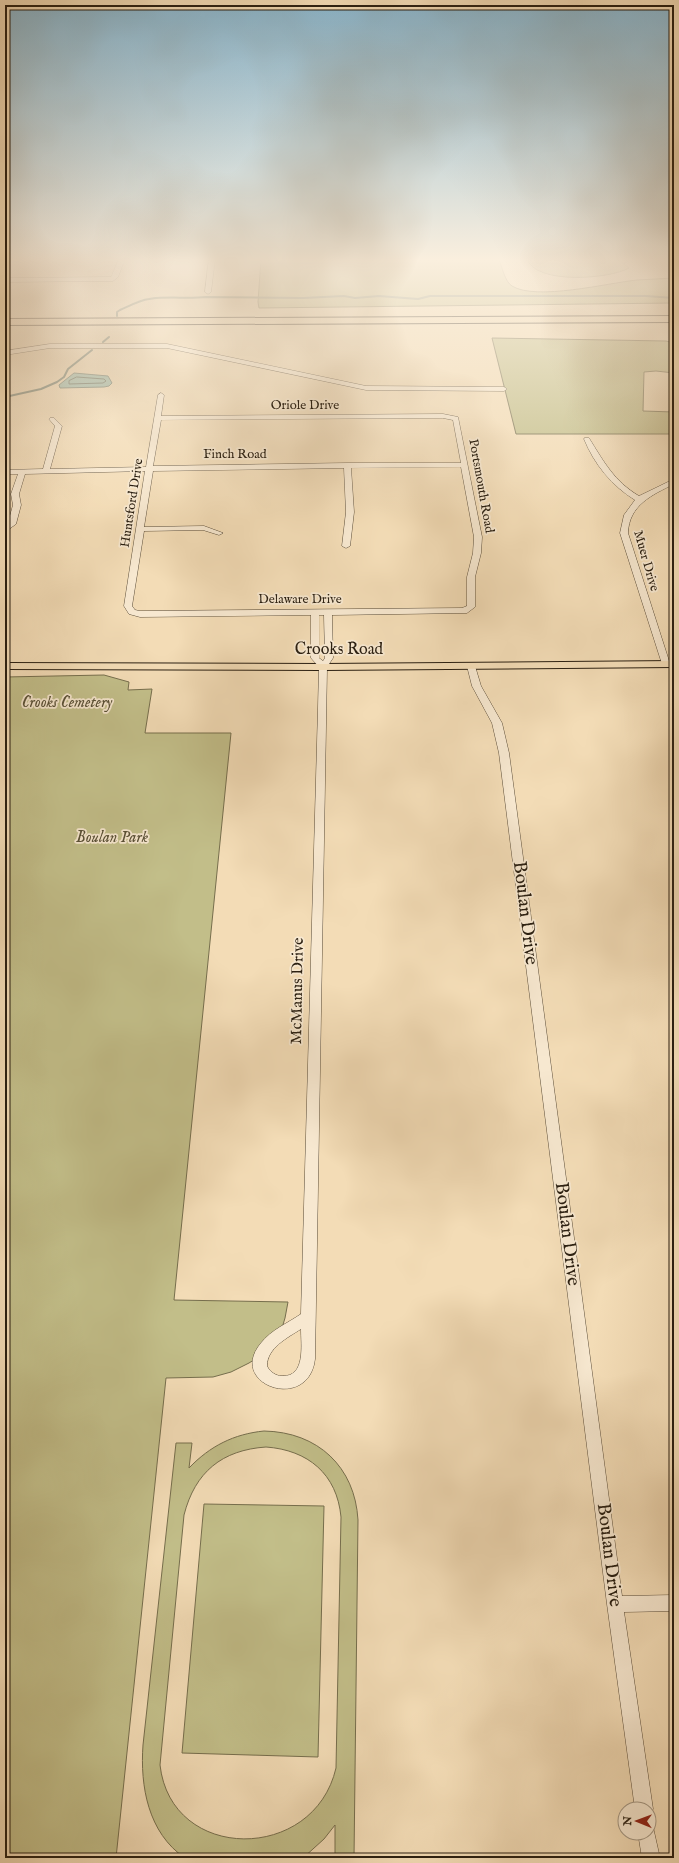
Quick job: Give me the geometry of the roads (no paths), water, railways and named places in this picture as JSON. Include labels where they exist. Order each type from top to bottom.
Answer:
[{"type":"main road","name":"Crooks Road","points":[[5,666],[323,667],[670,664]]},
{"type":"street","points":[[5,353],[50,346],[167,346],[366,388],[504,389]]},
{"type":"street","name":"Huntsford Drive","points":[[132,612],[128,606],[148,469],[161,395]]},
{"type":"street","name":"Oriole Drive","points":[[158,418],[452,417]]},
{"type":"street","name":"Portsmouth Road","points":[[452,417],[457,420],[479,541],[471,577],[472,604],[468,609]]},
{"type":"street","points":[[46,472],[59,426],[52,419]]},
{"type":"street","points":[[587,439],[598,459],[609,473],[628,492],[640,500]]},
{"type":"street","points":[[346,546],[350,512],[347,465]]},
{"type":"street","name":"Finch Road","points":[[5,472],[194,467],[465,465]]},
{"type":"street","points":[[6,530],[12,524],[17,505],[15,494],[22,472]]},
{"type":"street","name":"Muer Drive","points":[[670,664],[624,533],[626,518],[631,509],[644,496],[674,481]]},
{"type":"street","points":[[140,529],[204,528],[219,533]]},
{"type":"street","name":"Delaware Drive","points":[[132,612],[140,614],[456,611],[468,609]]},
{"type":"street","points":[[315,612],[315,658],[323,667],[329,658],[328,612]]},
{"type":"street","name":"Boulan Drive","points":[[471,666],[476,687],[493,714],[501,737],[504,753],[615,1604],[643,1801]]},
{"type":"street","name":"McManus Drive","points":[[308,1317],[279,1336],[260,1356],[260,1371],[264,1376],[277,1383],[288,1382],[300,1379],[307,1368],[323,667]]},
{"type":"street","points":[[615,1604],[674,1603]]},
{"type":"street","points":[[648,1841],[650,1858]]},
{"type":"water","points":[[74,373],[108,376],[112,383],[109,386],[104,387],[60,388],[59,385]]},
{"type":"waterway","points":[[5,397],[41,389],[57,382],[64,377],[68,369],[92,350]]},
{"type":"park label","name":"Crooks Cemetery","points":[[67,703]]},
{"type":"park label","name":"Boulan Park","points":[[112,838]]}]
